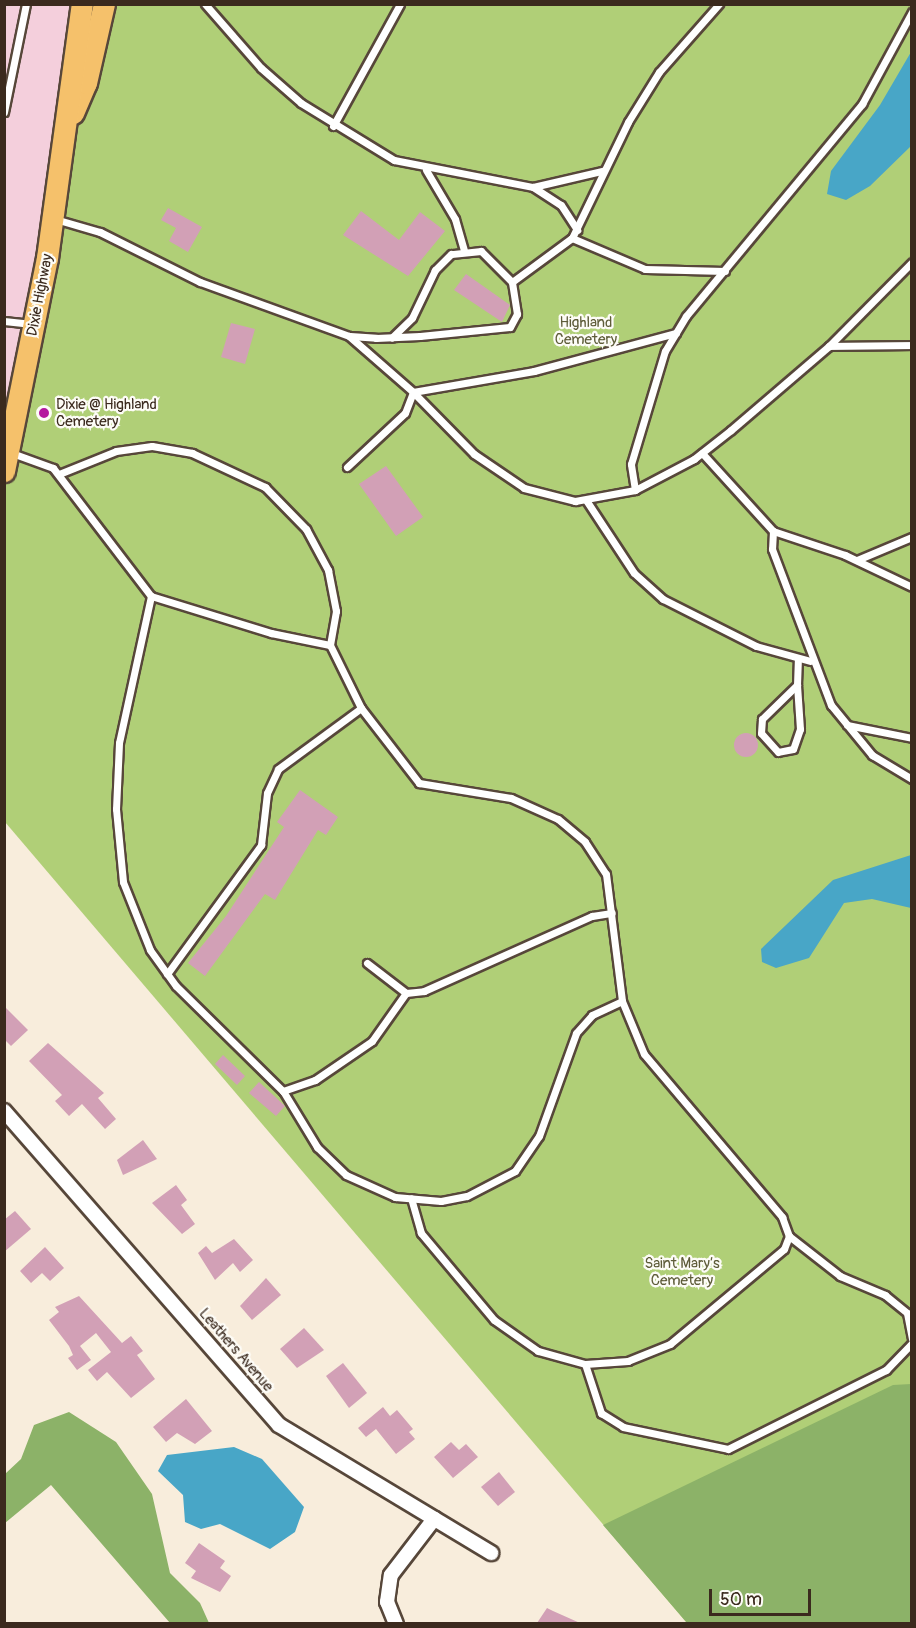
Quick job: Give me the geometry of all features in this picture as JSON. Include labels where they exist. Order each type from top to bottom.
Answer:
[{"type":"main road","name":"Dixie Highway","points":[[7,450],[54,218],[70,119],[69,82],[82,4]]},
{"type":"main road","name":"Dixie Highway","points":[[70,119],[87,83],[104,4]]},
{"type":"street","name":"Leathers Avenue","points":[[4,1111],[279,1425],[491,1553]]},
{"type":"street","points":[[396,1623],[387,1602],[391,1575],[434,1519]]},
{"type":"lane","points":[[4,112],[26,4]]},
{"type":"lane","points":[[205,4],[261,68],[333,126],[367,148],[426,170],[533,187],[602,171]]},
{"type":"lane","points":[[333,126],[400,4]]},
{"type":"lane","points":[[512,282],[572,238],[602,171],[659,72],[719,4]]},
{"type":"lane","points":[[635,490],[631,464],[654,379],[676,333],[862,104],[912,12]]},
{"type":"lane","points":[[426,170],[455,219],[464,250]]},
{"type":"lane","points":[[533,187],[561,205],[577,230]]},
{"type":"lane","points":[[54,218],[100,232],[200,282],[349,336],[392,337],[510,327],[517,314],[512,282],[491,256],[464,250],[442,261],[412,318],[392,337]]},
{"type":"lane","points":[[572,238],[645,269],[725,271]]},
{"type":"lane","points":[[349,336],[413,392],[497,474],[555,498],[586,500],[635,490],[702,453],[829,346],[912,262]]},
{"type":"lane","points":[[4,321],[34,324]]},
{"type":"lane","points":[[413,392],[534,371],[676,333]]},
{"type":"lane","points":[[829,346],[912,345]]},
{"type":"lane","points":[[347,467],[405,413],[413,392]]},
{"type":"lane","points":[[59,474],[116,450],[152,446],[192,453],[265,487],[306,528],[328,570],[336,611],[330,645],[361,708],[419,783],[511,798],[558,819],[589,847],[606,874],[622,1001],[644,1054],[782,1217],[789,1236],[840,1276],[885,1295],[907,1313],[912,1341],[886,1370],[728,1449],[623,1427],[601,1413],[585,1364]]},
{"type":"lane","points":[[7,450],[34,458],[59,474],[151,596],[271,633],[330,645]]},
{"type":"lane","points":[[702,453],[773,531],[857,560],[912,587]]},
{"type":"lane","points":[[586,500],[633,573],[663,599],[756,646],[798,660],[810,661]]},
{"type":"lane","points":[[773,531],[772,549],[810,661],[847,725],[872,755],[912,779]]},
{"type":"lane","points":[[857,560],[912,537]]},
{"type":"lane","points":[[151,596],[126,693],[117,829],[132,910],[167,974],[283,1091],[331,1163],[380,1192],[411,1198],[467,1196],[515,1171],[539,1136],[576,1033],[592,1015],[622,1001]]},
{"type":"lane","points":[[797,686],[762,719],[761,733],[778,752],[793,749],[800,729],[798,660]]},
{"type":"lane","points":[[167,974],[261,845],[267,793],[278,769],[361,708]]},
{"type":"lane","points":[[847,725],[912,738]]},
{"type":"lane","points":[[368,963],[406,993],[424,991],[592,916],[612,913]]},
{"type":"lane","points":[[283,1091],[315,1080],[372,1041],[406,993]]},
{"type":"lane","points":[[411,1198],[421,1233],[494,1320],[538,1351],[585,1364],[628,1360],[670,1344],[784,1249],[789,1236]]},
{"type":"shaded area","points":[[5,5],[104,5],[5,471]]},
{"type":"green space","points":[[104,5],[911,5],[911,1623],[687,1623],[5,822],[5,471],[70,119]]},
{"type":"green space","points":[[911,1384],[911,1623],[687,1623],[603,1525],[893,1385]]},
{"type":"green space","points":[[69,1412],[116,1442],[152,1494],[170,1573],[200,1603],[209,1623],[170,1623],[51,1485],[5,1523],[5,1474],[21,1459],[34,1425]]},
{"type":"water","points":[[911,52],[911,146],[870,186],[846,200],[827,194],[831,171],[880,105]]},
{"type":"water","points":[[911,855],[911,908],[872,899],[844,903],[809,958],[776,968],[762,962],[761,949],[833,880]]},
{"type":"water","points":[[234,1447],[262,1459],[304,1507],[295,1532],[270,1549],[220,1524],[201,1529],[185,1522],[183,1495],[158,1471],[167,1455]]},
{"type":"building","points":[[168,208],[202,227],[188,252],[169,241],[176,228],[161,220]]},
{"type":"building","points":[[361,211],[399,240],[420,212],[445,231],[408,276],[343,235]]},
{"type":"building","points":[[466,274],[510,305],[502,322],[454,290]]},
{"type":"building","points":[[231,323],[255,329],[245,364],[221,357]]},
{"type":"building","points":[[386,466],[423,517],[396,536],[359,484]]},
{"type":"building","points":[[746,733],[755,736],[758,745],[755,754],[746,757],[737,754],[734,745],[737,736]]},
{"type":"building","points":[[300,790],[338,817],[326,835],[318,830],[275,900],[265,894],[205,976],[188,963],[226,916],[284,827],[277,822]]},
{"type":"building","points":[[4,1006],[28,1030],[11,1046],[4,1039]]},
{"type":"building","points":[[48,1043],[104,1093],[98,1098],[116,1119],[105,1129],[82,1104],[69,1116],[55,1101],[62,1095],[29,1061]]},
{"type":"building","points":[[223,1055],[245,1076],[237,1085],[215,1064]]},
{"type":"building","points":[[259,1082],[285,1106],[276,1116],[249,1093]]},
{"type":"building","points":[[143,1140],[157,1159],[123,1175],[117,1160]]},
{"type":"building","points":[[176,1185],[187,1200],[181,1205],[195,1224],[182,1234],[152,1203]]},
{"type":"building","points":[[15,1211],[31,1229],[4,1252],[4,1220]]},
{"type":"building","points":[[234,1239],[253,1260],[240,1272],[233,1263],[215,1280],[198,1253],[206,1246],[212,1253]]},
{"type":"building","points":[[45,1247],[64,1268],[50,1281],[42,1273],[31,1283],[20,1271]]},
{"type":"building","points":[[266,1278],[281,1295],[252,1320],[240,1306]]},
{"type":"building","points":[[79,1296],[122,1343],[131,1336],[143,1351],[137,1355],[155,1379],[131,1398],[107,1372],[97,1381],[88,1370],[111,1352],[96,1333],[80,1346],[91,1360],[77,1370],[68,1358],[73,1355],[69,1346],[49,1320],[59,1312],[55,1307]]},
{"type":"building","points":[[304,1328],[324,1350],[297,1368],[280,1349]]},
{"type":"building","points":[[343,1363],[367,1393],[349,1408],[326,1376]]},
{"type":"building","points":[[186,1399],[212,1431],[195,1444],[177,1433],[166,1442],[153,1427]]},
{"type":"building","points":[[383,1407],[390,1416],[397,1410],[413,1429],[409,1432],[415,1439],[396,1454],[376,1429],[366,1437],[358,1428]]},
{"type":"building","points":[[451,1442],[459,1450],[466,1444],[478,1457],[453,1478],[434,1457]]},
{"type":"building","points":[[499,1472],[515,1492],[498,1506],[481,1487]]},
{"type":"building","points":[[199,1543],[225,1561],[220,1568],[231,1576],[220,1592],[191,1578],[196,1571],[185,1563]]},
{"type":"building","points":[[547,1608],[553,1611],[580,1623],[537,1623]]},
{"type":"place","name":"Dixie @ Highland Cemetery","points":[[44,413]]},
{"type":"park label","name":"Highland Cemetery","points":[[586,330]]},
{"type":"park label","name":"Saint Mary’s Cemetery","points":[[682,1272]]}]
